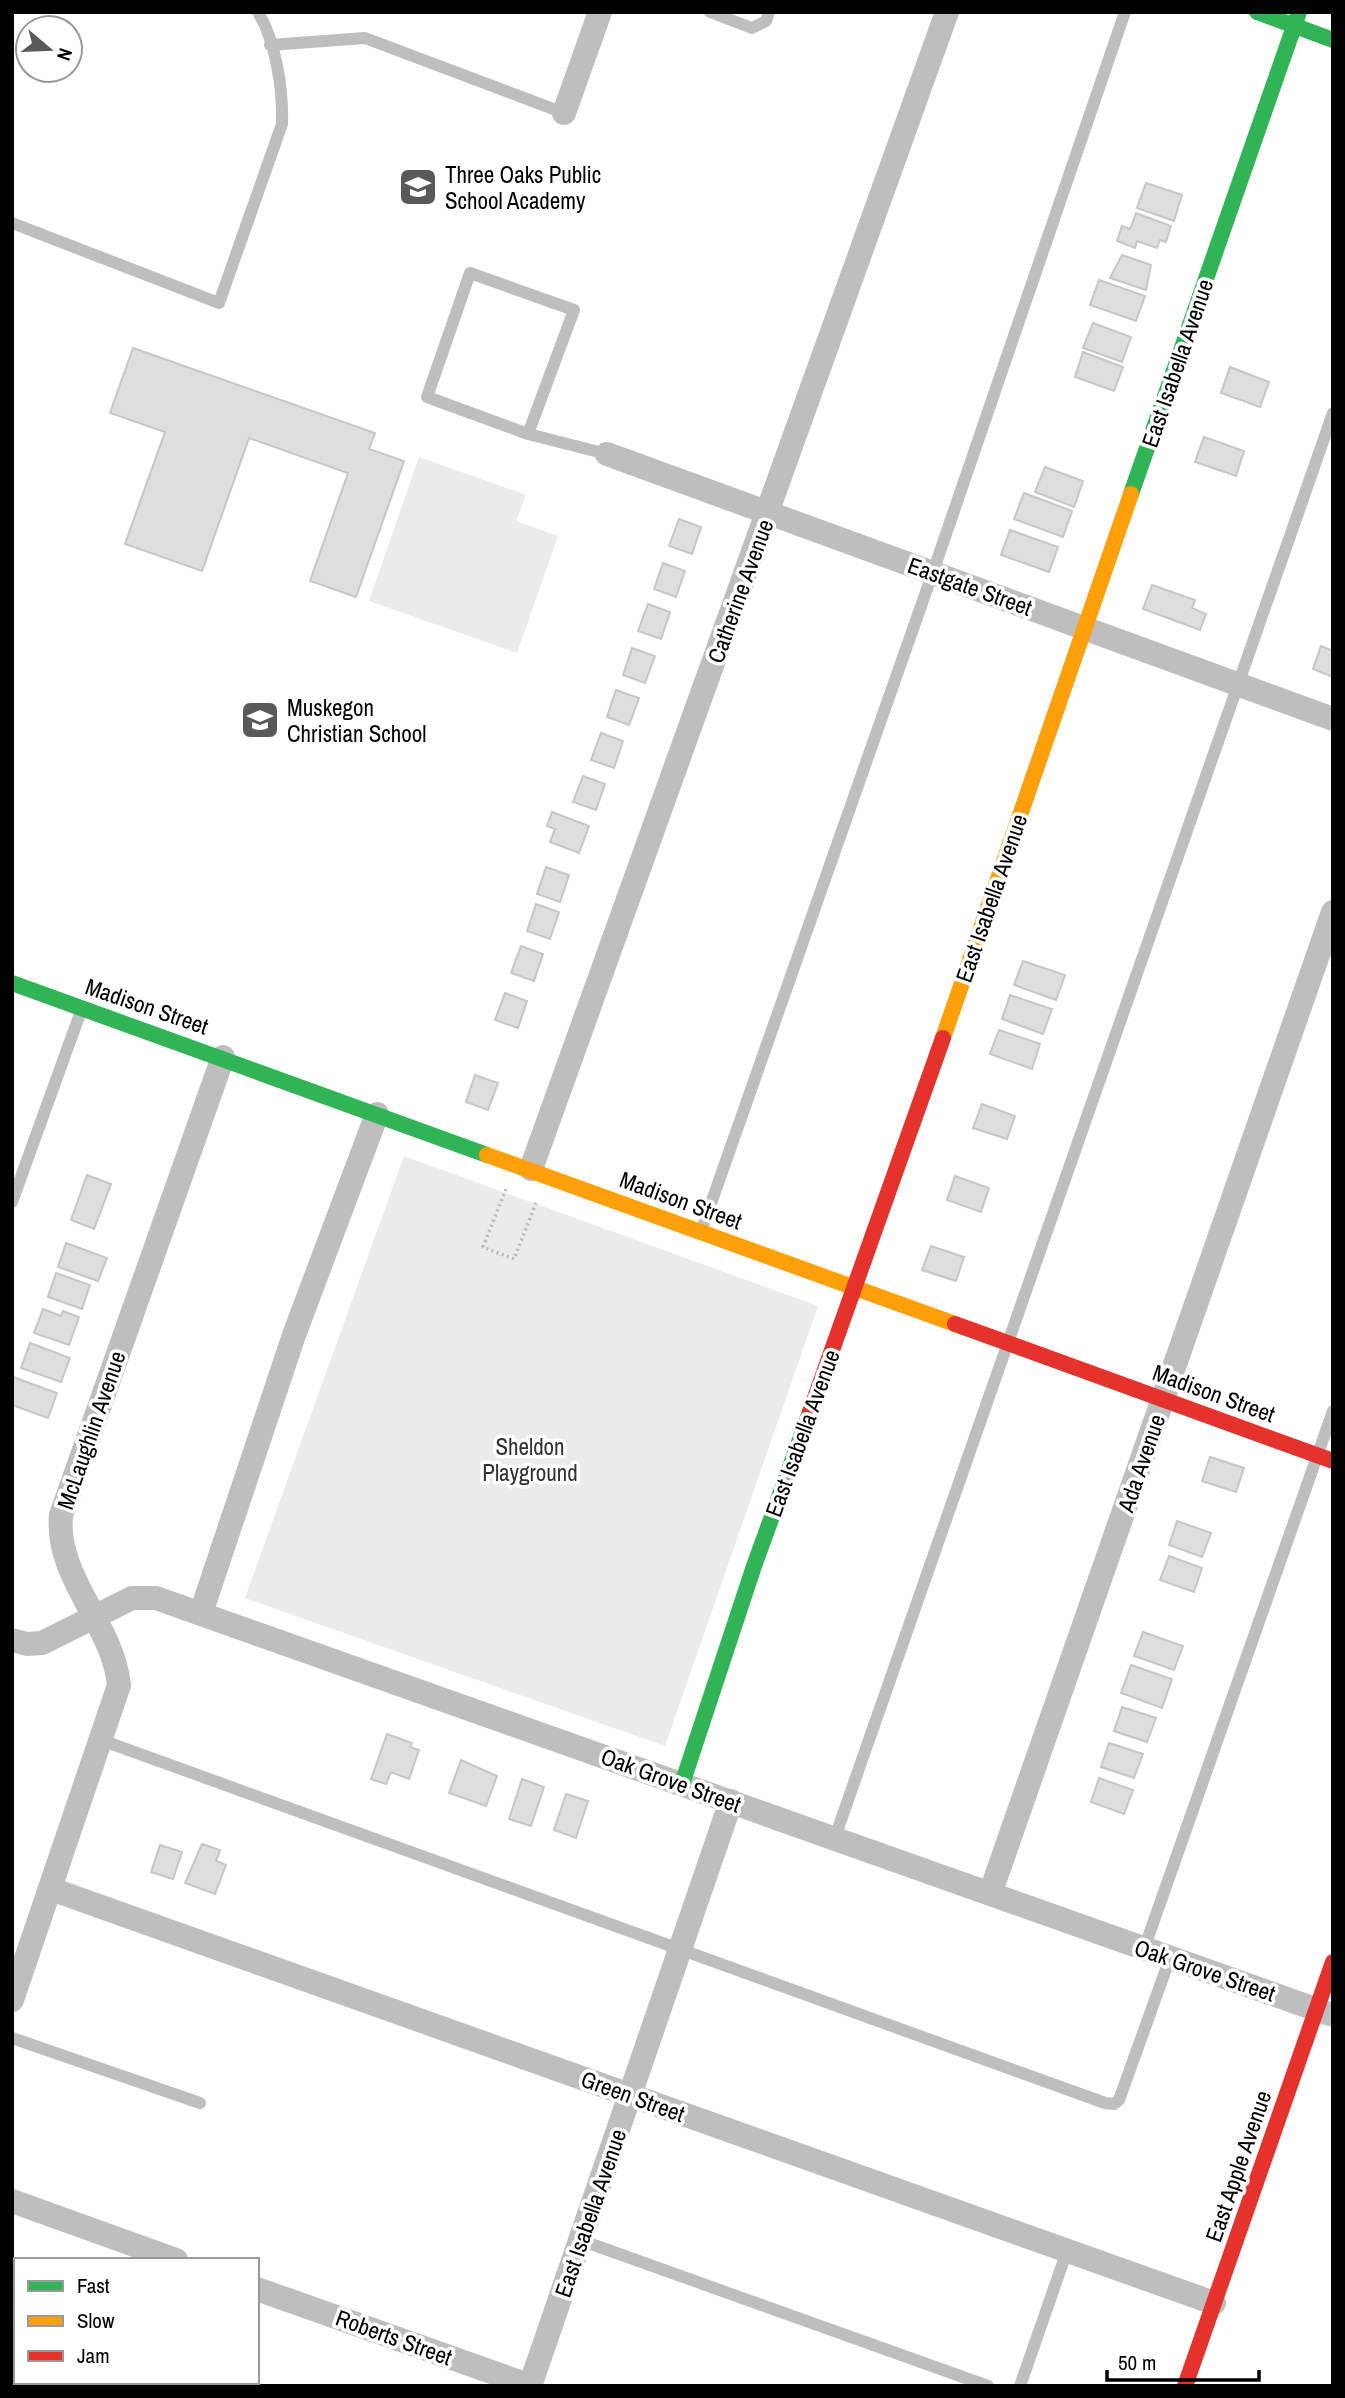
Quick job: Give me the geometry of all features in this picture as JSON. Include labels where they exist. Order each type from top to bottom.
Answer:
[{"type":"street","points":[[564,113],[600,12]]},
{"type":"street","name":"Catherine Avenue","points":[[529,1174],[947,12]]},
{"type":"street","points":[[1257,12],[1297,19],[1333,40]]},
{"type":"street","name":"East Isabella Avenue","points":[[682,1784],[754,1566],[856,1287],[1297,19]]},
{"type":"street","name":"Eastgate Street","points":[[607,454],[1333,719]]},
{"type":"street","name":"Ada Avenue","points":[[989,1894],[1333,912]]},
{"type":"street","name":"Madison Street","points":[[12,983],[223,1057],[529,1174],[701,1231],[1333,1461]]},
{"type":"street","name":"McLaughlin Avenue","points":[[12,2000],[119,1685],[114,1660],[61,1546],[61,1515],[223,1057]]},
{"type":"street","points":[[201,1613],[294,1335],[377,1114]]},
{"type":"street","name":"Oak Grove Street","points":[[12,1640],[27,1644],[42,1643],[142,1595],[201,1613],[1324,2013]]},
{"type":"street","name":"East Isabella Avenue","points":[[530,2386],[731,1801]]},
{"type":"street","name":"Green Street","points":[[51,1889],[1214,2303]]},
{"type":"street","name":"East Apple Avenue","points":[[1185,2386],[1324,2013],[1333,1962]]},
{"type":"street","points":[[12,2201],[170,2258]]},
{"type":"street","name":"Roberts Street","points":[[259,2289],[530,2386]]},
{"type":"lane","points":[[710,12],[752,28],[766,21],[769,12]]},
{"type":"lane","points":[[701,1231],[933,572],[1125,12]]},
{"type":"lane","points":[[12,223],[219,303],[282,124],[282,102],[270,45],[260,14]]},
{"type":"lane","points":[[270,45],[365,38],[564,113]]},
{"type":"lane","points":[[528,434],[574,310],[470,273],[427,397],[528,434],[607,454]]},
{"type":"lane","points":[[834,1840],[1010,1344],[1333,413]]},
{"type":"lane","points":[[12,1202],[82,1007]]},
{"type":"lane","points":[[1144,1949],[1333,1411]]},
{"type":"lane","points":[[101,1740],[1114,2104],[1119,2100],[1170,1958]]},
{"type":"lane","points":[[12,2038],[200,2103]]},
{"type":"lane","points":[[580,2240],[988,2386]]},
{"type":"lane","points":[[1020,2386],[1067,2251]]},
{"type":"path","points":[[529,1174],[514,1259],[483,1247],[529,1174]]},
{"type":"green space","points":[[419,457],[526,495],[516,521],[558,536],[517,653],[369,601]]},
{"type":"green space","name":"Sheldon Playground","points":[[404,1156],[818,1306],[665,1746],[245,1598]]},
{"type":"building","points":[[1146,183],[1182,195],[1174,221],[1137,208]]},
{"type":"building","points":[[1136,213],[1171,226],[1166,242],[1160,240],[1157,248],[1137,241],[1135,248],[1117,241],[1122,226],[1130,229]]},
{"type":"building","points":[[1122,255],[1151,265],[1146,290],[1110,278]]},
{"type":"building","points":[[1099,280],[1145,296],[1136,321],[1090,305]]},
{"type":"building","points":[[1093,323],[1131,337],[1122,362],[1083,348]]},
{"type":"building","points":[[133,348],[375,433],[369,449],[404,461],[356,597],[310,581],[348,473],[249,438],[202,571],[125,544],[165,432],[110,413]]},
{"type":"building","points":[[1083,352],[1123,367],[1114,391],[1075,377]]},
{"type":"building","points":[[1230,367],[1269,382],[1260,407],[1221,393]]},
{"type":"building","points":[[1204,437],[1244,451],[1236,476],[1195,462]]},
{"type":"building","points":[[1045,467],[1083,481],[1074,507],[1035,492]]},
{"type":"building","points":[[1024,493],[1072,511],[1063,537],[1014,519]]},
{"type":"building","points":[[679,519],[701,527],[692,554],[669,546]]},
{"type":"building","points":[[1010,530],[1058,547],[1049,572],[1001,555]]},
{"type":"building","points":[[663,563],[685,571],[676,597],[654,589]]},
{"type":"building","points":[[1152,585],[1195,600],[1192,608],[1206,614],[1200,630],[1143,609]]},
{"type":"building","points":[[648,604],[670,612],[661,639],[638,631]]},
{"type":"building","points":[[1321,646],[1333,651],[1333,677],[1313,669]]},
{"type":"building","points":[[632,648],[655,656],[645,683],[623,675]]},
{"type":"building","points":[[616,690],[639,698],[629,725],[607,717]]},
{"type":"building","points":[[601,733],[623,741],[614,768],[591,760]]},
{"type":"building","points":[[583,776],[605,784],[596,810],[573,802]]},
{"type":"building","points":[[552,812],[589,826],[579,853],[550,842],[555,829],[547,826]]},
{"type":"building","points":[[546,867],[569,875],[560,902],[537,894]]},
{"type":"building","points":[[536,904],[559,912],[550,939],[527,931]]},
{"type":"building","points":[[521,946],[543,954],[534,981],[511,973]]},
{"type":"building","points":[[1023,961],[1065,975],[1056,1000],[1014,985]]},
{"type":"building","points":[[505,993],[527,1001],[518,1028],[495,1020]]},
{"type":"building","points":[[1010,995],[1052,1009],[1043,1034],[1002,1019]]},
{"type":"building","points":[[999,1030],[1040,1044],[1032,1069],[990,1054]]},
{"type":"building","points":[[475,1075],[498,1083],[488,1110],[466,1102]]},
{"type":"building","points":[[982,1104],[1015,1116],[1007,1139],[973,1128]]},
{"type":"building","points":[[87,1175],[111,1184],[94,1229],[71,1220]]},
{"type":"building","points":[[955,1176],[989,1188],[981,1212],[947,1200]]},
{"type":"building","points":[[66,1243],[107,1258],[98,1281],[58,1267]]},
{"type":"building","points":[[931,1246],[964,1257],[956,1281],[922,1270]]},
{"type":"building","points":[[56,1273],[90,1285],[82,1309],[48,1297]]},
{"type":"building","points":[[43,1309],[61,1316],[63,1311],[79,1317],[69,1345],[34,1333]]},
{"type":"building","points":[[30,1343],[70,1358],[61,1382],[21,1368]]},
{"type":"building","points":[[13,1377],[57,1393],[48,1418],[12,1405]]},
{"type":"building","points":[[1210,1457],[1244,1468],[1236,1492],[1202,1481]]},
{"type":"building","points":[[1177,1521],[1211,1533],[1202,1557],[1169,1545]]},
{"type":"building","points":[[1169,1556],[1202,1568],[1194,1592],[1160,1580]]},
{"type":"building","points":[[1143,1632],[1183,1646],[1174,1670],[1134,1656]]},
{"type":"building","points":[[1131,1665],[1172,1679],[1162,1708],[1121,1693]]},
{"type":"building","points":[[1122,1707],[1156,1718],[1147,1742],[1114,1731]]},
{"type":"building","points":[[387,1734],[412,1743],[410,1747],[419,1750],[409,1779],[391,1772],[386,1784],[371,1779]]},
{"type":"building","points":[[1109,1743],[1143,1754],[1134,1778],[1101,1767]]},
{"type":"building","points":[[461,1760],[497,1776],[486,1806],[449,1793]]},
{"type":"building","points":[[1099,1778],[1133,1790],[1124,1814],[1091,1802]]},
{"type":"building","points":[[522,1779],[544,1787],[531,1826],[509,1819]]},
{"type":"building","points":[[566,1794],[588,1801],[576,1838],[554,1830]]},
{"type":"building","points":[[202,1844],[220,1850],[216,1861],[226,1865],[215,1894],[185,1883]]},
{"type":"building","points":[[160,1845],[182,1852],[173,1879],[151,1872]]},
{"type":"traffic: fast","points":[[1257,12],[1333,40]]},
{"type":"traffic: fast","points":[[1131,494],[1299,12]]},
{"type":"traffic: fast","points":[[12,983],[487,1155]]},
{"type":"traffic: fast","points":[[682,1784],[754,1566],[810,1412]]},
{"type":"traffic: slow","points":[[943,1038],[1131,494]]},
{"type":"traffic: slow","points":[[487,1155],[955,1324]]},
{"type":"traffic: jam","points":[[810,1412],[943,1038]]},
{"type":"traffic: jam","points":[[955,1324],[1333,1461]]},
{"type":"traffic: jam","points":[[1185,2386],[1333,1962]]},
{"type":"place","name":"Three Oaks Public School Academy","points":[[418,187]]},
{"type":"place","name":"Muskegon Christian School","points":[[260,720]]}]
